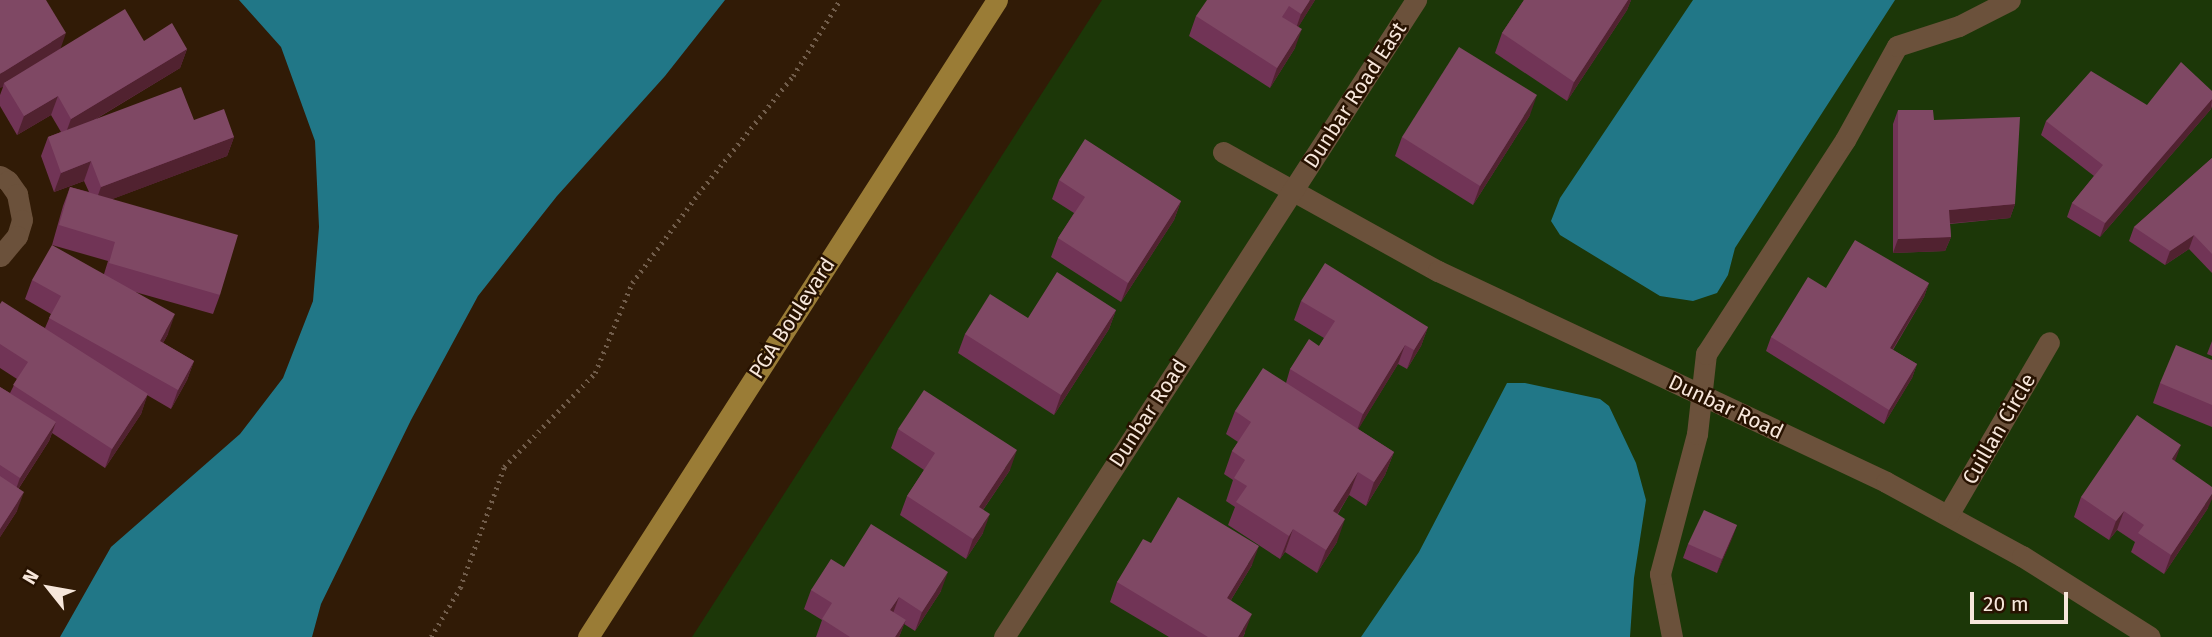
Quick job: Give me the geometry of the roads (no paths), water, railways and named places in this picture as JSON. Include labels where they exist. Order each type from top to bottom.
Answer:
[{"type":"main road","name":"PGA Boulevard","points":[[588,637],[997,0]]},
{"type":"street","name":"Dunbar Road East","points":[[1294,190],[1416,0]]},
{"type":"street","points":[[1672,637],[1660,574],[1689,472],[1706,354],[1845,140],[1897,46],[1959,26],[2010,0]]},
{"type":"street","name":"Dunbar Road","points":[[1223,152],[1437,271],[1886,482],[2022,556],[2150,637]]},
{"type":"street","points":[[0,176],[8,181],[17,194],[22,220],[17,236],[0,256]]},
{"type":"street","name":"Dunbar Road","points":[[1004,637],[1294,190]]},
{"type":"street","name":"Cuillan Circle","points":[[1948,515],[2049,342]]},
{"type":"water","points":[[239,0],[725,0],[665,76],[557,196],[478,296],[411,420],[321,604],[312,637],[60,637],[111,547],[240,434],[283,378],[313,301],[319,227],[315,141],[281,47]]},
{"type":"water","points":[[1693,0],[1895,0],[1735,248],[1728,275],[1717,293],[1693,301],[1660,296],[1560,235],[1551,221],[1560,198]]},
{"type":"water","points":[[1507,383],[1525,383],[1600,399],[1609,406],[1636,463],[1646,500],[1634,578],[1630,637],[1361,637],[1419,552]]}]
